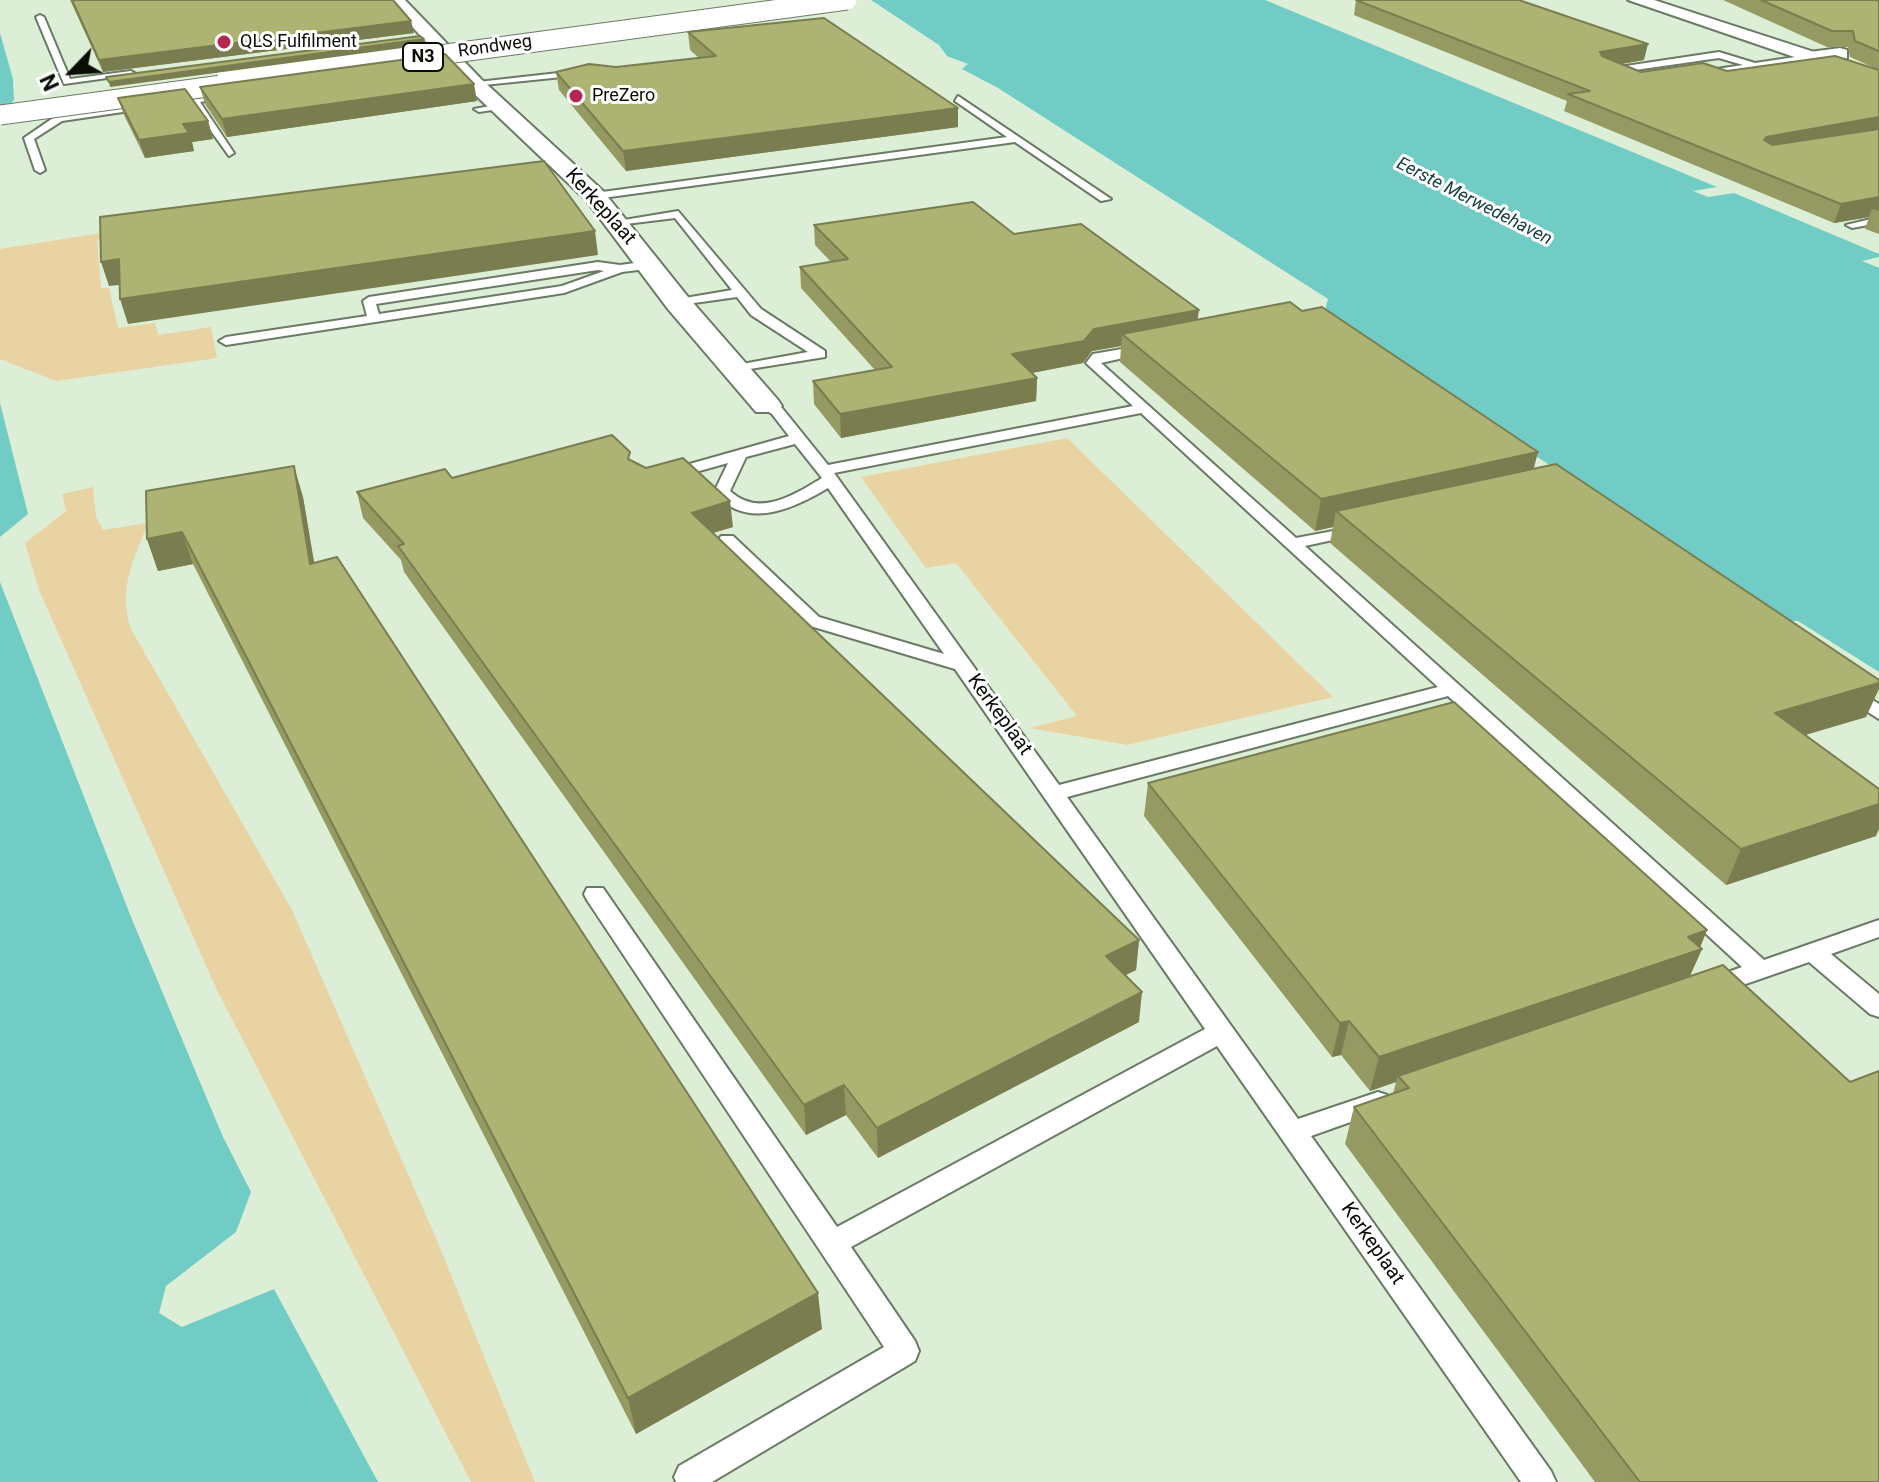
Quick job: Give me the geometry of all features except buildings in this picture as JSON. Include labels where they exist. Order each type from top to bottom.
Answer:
[{"type":"main road","name":"Rondweg","points":[[0,108],[804,0]]},
{"type":"main road","name":"Rondweg","points":[[0,115],[847,0]]},
{"type":"main road","points":[[1637,0],[1879,80]]},
{"type":"main road","points":[[1670,0],[1879,67]]},
{"type":"street","name":"Kerkeplaat","points":[[396,0],[420,38],[461,75],[489,107],[595,196],[678,303],[767,406]]},
{"type":"street","points":[[1808,58],[1840,54]]},
{"type":"lane","points":[[40,17],[67,82],[145,72]]},
{"type":"lane","points":[[1627,79],[1604,70],[1719,55],[1755,66]]},
{"type":"lane","points":[[1682,77],[1808,58]]},
{"type":"lane","points":[[378,75],[590,71]]},
{"type":"lane","points":[[40,170],[29,138],[59,118],[271,89]]},
{"type":"lane","points":[[958,99],[1105,199]]},
{"type":"lane","points":[[194,100],[229,153]]},
{"type":"lane","points":[[595,196],[1017,139]]},
{"type":"lane","points":[[618,222],[678,214],[756,312],[820,354],[736,369]]},
{"type":"lane","points":[[1852,225],[1879,220]]},
{"type":"lane","points":[[226,341],[564,289],[620,269],[650,265]]},
{"type":"lane","points":[[678,303],[739,293]]},
{"type":"lane","points":[[1159,346],[1098,357],[1093,363],[1760,970]]},
{"type":"lane","name":"Kerkeplaat","points":[[767,406],[777,411],[827,474],[1540,1482]]},
{"type":"lane","points":[[740,454],[722,492],[727,498],[746,507],[786,505],[827,474],[1144,408]]},
{"type":"lane","points":[[655,478],[798,438]]},
{"type":"lane","points":[[1292,544],[1384,523]]},
{"type":"lane","points":[[727,540],[813,621],[964,666]]},
{"type":"lane","points":[[1840,685],[1879,713]]},
{"type":"lane","points":[[1055,793],[1452,689]]},
{"type":"lane","points":[[595,894],[904,1351],[690,1477]]},
{"type":"lane","points":[[1684,996],[1879,928]]},
{"type":"lane","points":[[1812,951],[1879,1008]]},
{"type":"lane","points":[[832,1243],[1221,1032]]},
{"type":"lane","points":[[1292,1132],[1397,1095]]},
{"type":"shaded area","points":[[183,220],[185,226],[97,240],[101,288],[109,288],[118,328],[155,323],[158,335],[211,327],[217,358],[56,381],[0,359],[0,249]]},
{"type":"shaded area","points":[[1067,438],[1333,697],[1127,745],[1030,728],[1077,716],[956,563],[926,568],[861,477]]},
{"type":"shaded area","points":[[93,487],[96,516],[103,530],[148,523],[129,575],[126,601],[131,629],[292,910],[436,1238],[535,1482],[471,1482],[216,988],[39,590],[25,543],[66,511],[62,494]]},
{"type":"water","name":"Eerste Merwedehaven","points":[[871,0],[1265,0],[1717,187],[1693,191],[1708,197],[1734,193],[1879,254],[1879,257],[1862,261],[1879,268],[1879,672],[1798,621],[1786,621],[1328,319],[1324,314],[1328,299],[998,88],[962,69],[968,64],[947,56],[939,45]]},
{"type":"water","points":[[0,33],[13,79],[14,100],[0,115]]},
{"type":"water","points":[[0,403],[28,514],[0,537]]},
{"type":"water","points":[[0,582],[133,922],[223,1137],[251,1192],[236,1232],[166,1286],[159,1313],[182,1327],[274,1289],[378,1482],[0,1482]]},
{"type":"place","name":"QLS Fulfilment","points":[[224,42]]},
{"type":"place","name":"PreZero","points":[[576,96]]}]
